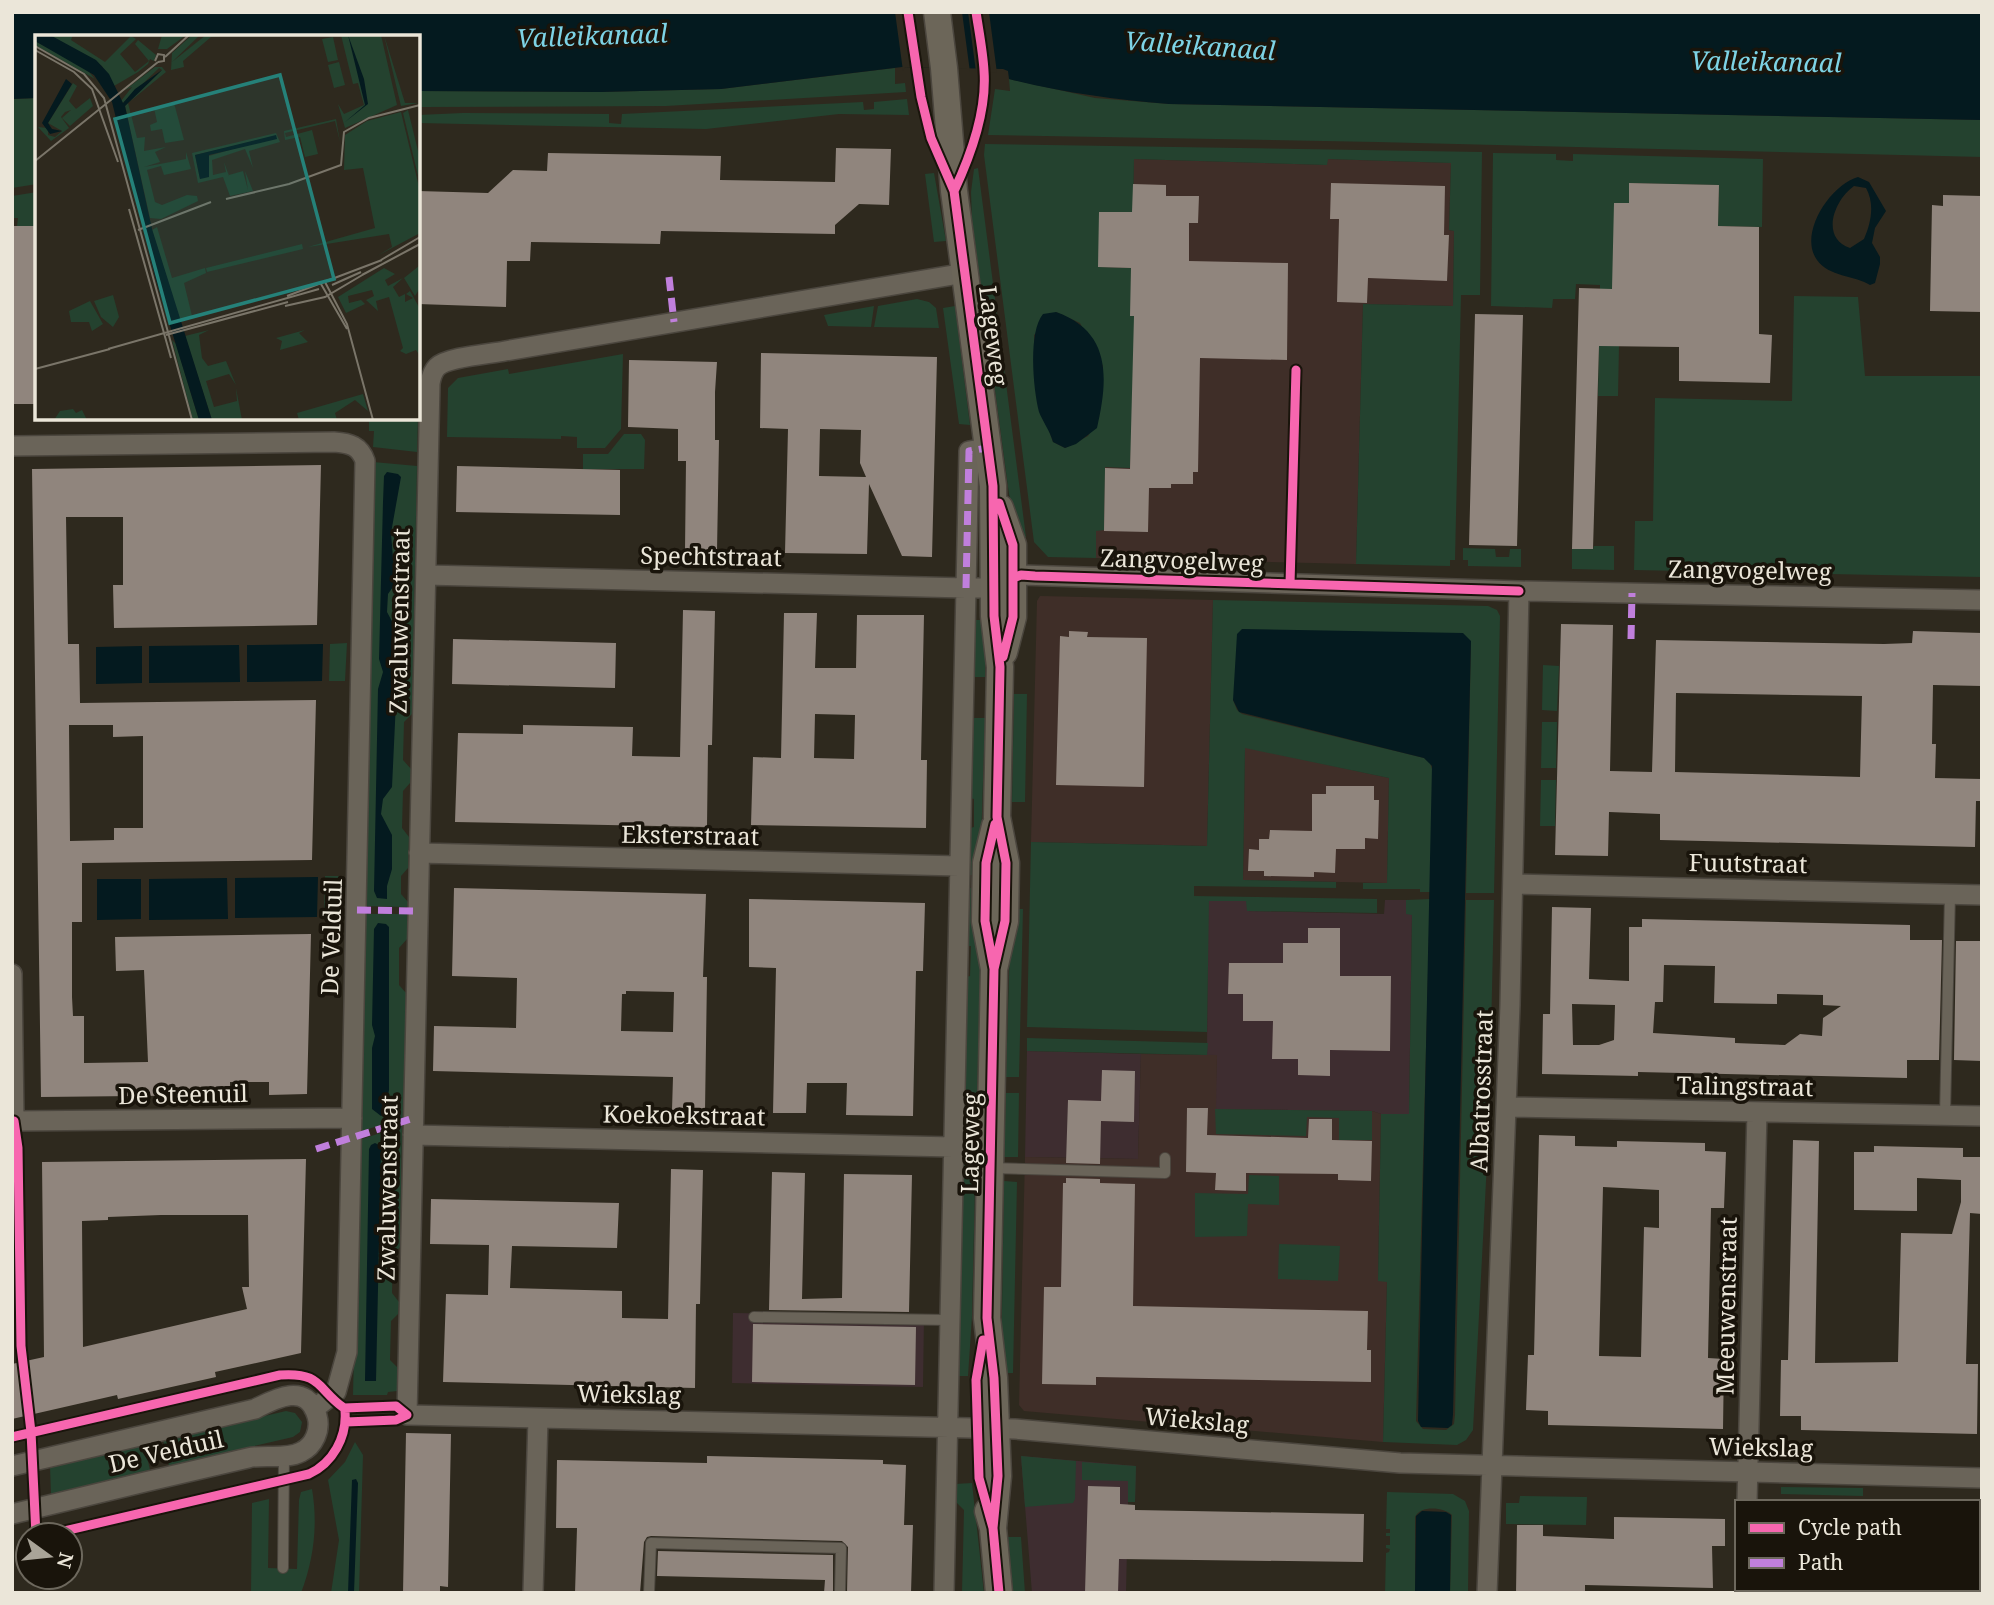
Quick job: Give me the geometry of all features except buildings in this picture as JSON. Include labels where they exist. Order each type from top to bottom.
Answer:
[{"type":"street","name":"Lageweg","points":[[937,12],[954,191],[1004,581],[994,616],[1000,667],[997,817],[986,863],[985,921],[994,969],[987,1318],[994,1378],[986,1429],[998,1476],[993,1528],[999,1593]]},
{"type":"street","name":"Zwaluwenstraat","points":[[407,1415],[430,383],[437,367],[457,360],[505,351],[965,273]]},
{"type":"street","name":"De Velduil","points":[[12,446],[334,442],[351,444],[363,454],[366,474],[347,1352],[335,1392],[314,1409]]},
{"type":"street","name":"Lageweg","points":[[944,1593],[969,451],[988,448]]},
{"type":"street","name":"Spechtstraat","points":[[426,575],[965,588],[987,587],[1004,581]]},
{"type":"street","name":"Zangvogelweg","points":[[1004,581],[1021,575],[1519,592],[1982,600]]},
{"type":"street","name":"Albatrosstraat","points":[[1487,1593],[1490,1467],[1507,1107],[1519,592]]},
{"type":"street","name":"Eksterstraat","points":[[419,853],[959,866]]},
{"type":"street","name":"Fuutstraat","points":[[1513,884],[1982,895]]},
{"type":"street","name":"De Steenuil","points":[[12,974],[14,1121],[352,1118]]},
{"type":"street","name":"Talingstraat","points":[[1507,1107],[1982,1116]]},
{"type":"street","name":"Meeuwenstraat","points":[[1747,1500],[1757,1112]]},
{"type":"street","name":"Koekoekstraat","points":[[414,1135],[953,1147]]},
{"type":"street","name":"De Velduil","points":[[12,1466],[255,1409],[279,1396],[299,1396],[310,1402],[318,1428],[312,1443],[299,1454],[255,1456],[12,1514]]},
{"type":"street","name":"Wiekslag","points":[[407,1415],[946,1427],[1377,1462],[1982,1478]]},
{"type":"street","points":[[533,1593],[538,1418]]},
{"type":"lane","points":[[1945,1115],[1950,894]]},
{"type":"lane","points":[[990,1168],[1164,1173],[1165,1158]]},
{"type":"lane","points":[[754,1317],[948,1320]]},
{"type":"lane","points":[[283,1569],[284,1456]]},
{"type":"lane","points":[[649,1593],[650,1543],[841,1548],[840,1593]]},
{"type":"shaded area","points":[[1134,159],[1327,165],[1327,159],[1451,163],[1449,230],[1454,231],[1453,306],[1363,304],[1356,564],[1096,558],[1096,530],[1104,530],[1105,467],[1130,468],[1099,268],[1100,212],[1133,212]]},
{"type":"shaded area","points":[[1040,596],[1213,600],[1207,846],[1031,842],[1037,601]]},
{"type":"shaded area","points":[[1245,747],[1389,778],[1387,883],[1243,880]]},
{"type":"shaded area","points":[[1385,900],[1406,900],[1406,914],[1412,914],[1409,1115],[1372,1111],[1215,1109],[1217,1055],[1207,1055],[1208,901],[1247,901],[1247,911],[1384,914]]},
{"type":"shaded area","points":[[1027,1051],[1141,1054],[1138,1159],[1025,1157]]},
{"type":"shaded area","points":[[1141,1054],[1217,1055],[1216,1109],[1372,1111],[1381,1114],[1378,1280],[1387,1281],[1383,1442],[1024,1411],[1019,1405],[1025,1157],[1138,1159]]},
{"type":"shaded area","points":[[733,1313],[924,1316],[923,1387],[732,1383]]},
{"type":"shaded area","points":[[1021,1456],[1136,1466],[1135,1502],[1128,1502],[1126,1593],[1032,1593]]},
{"type":"green space","points":[[895,68],[895,84],[905,83],[906,92],[666,106],[420,107],[420,91],[600,92],[721,89]]},
{"type":"green space","points":[[1009,79],[1095,98],[1169,104],[1982,120],[1982,157],[988,135],[995,89],[1010,91]]},
{"type":"green space","points":[[35,98],[35,184],[12,188],[12,99]]},
{"type":"green space","points":[[907,99],[909,115],[839,114],[706,129],[420,123],[420,115],[463,113],[609,114],[609,123],[621,124],[622,114],[863,102],[864,110],[874,109],[874,102]]},
{"type":"green space","points":[[985,144],[1482,152],[1480,295],[1461,295],[1455,560],[1450,560],[1450,566],[1356,564],[1363,304],[1453,306],[1454,231],[1449,230],[1451,163],[1328,159],[1327,165],[1134,159],[1133,212],[1100,212],[1099,267],[1132,268],[1138,316],[1130,468],[1105,467],[1104,530],[1096,531],[1096,558],[1048,557],[1034,542],[984,155]],"holes":[[[1056,312],[1080,323],[1103,366],[1099,418],[1088,436],[1065,448],[1053,442],[1037,397],[1034,335]]]},
{"type":"green space","points":[[1493,153],[1556,154],[1556,160],[1573,161],[1573,154],[1763,159],[1762,227],[1718,226],[1719,185],[1629,183],[1629,203],[1614,203],[1618,396],[1598,396],[1600,285],[1576,284],[1575,299],[1553,299],[1552,308],[1491,306]]},
{"type":"green space","points":[[978,168],[1026,537],[1020,538],[1009,494],[972,220],[971,192],[974,169]]},
{"type":"green space","points":[[934,173],[946,241],[934,242],[925,174]]},
{"type":"green space","points":[[35,192],[35,226],[17,226],[18,218],[12,218],[12,196]]},
{"type":"green space","points":[[1794,296],[1858,297],[1865,376],[1982,376],[1982,577],[1634,570],[1635,521],[1653,521],[1655,398],[1792,401]]},
{"type":"green space","points":[[917,299],[929,302],[936,308],[939,328],[874,327],[878,306]]},
{"type":"green space","points":[[874,306],[871,327],[828,326],[824,315]]},
{"type":"green space","points":[[955,306],[970,425],[959,424],[943,308]]},
{"type":"green space","points":[[623,354],[621,429],[605,448],[577,448],[577,437],[447,437],[448,388],[458,378],[508,369],[509,374]]},
{"type":"green space","points":[[369,420],[418,420],[417,452],[373,447],[374,431],[369,431]]},
{"type":"green space","points":[[624,434],[641,434],[645,440],[644,469],[583,469],[583,454],[608,454]]},
{"type":"green space","points":[[373,462],[417,466],[412,714],[404,722],[403,760],[411,769],[410,783],[403,791],[402,828],[409,837],[408,868],[401,876],[401,894],[408,902],[407,907],[364,906]]},
{"type":"green space","points":[[1594,546],[1614,546],[1614,570],[1572,569],[1572,549],[1593,549]]},
{"type":"green space","points":[[1463,548],[1495,549],[1496,557],[1509,557],[1510,549],[1521,549],[1521,567],[1468,566],[1468,560],[1463,560]]},
{"type":"green space","points":[[1213,600],[1488,606],[1497,610],[1500,616],[1494,893],[1466,893],[1471,641],[1233,700],[1242,714],[1424,758],[1430,763],[1433,772],[1430,892],[1420,892],[1420,889],[1363,889],[1363,883],[1387,883],[1389,778],[1245,748],[1243,880],[1336,882],[1336,888],[1194,886],[1194,896],[1377,899],[1377,913],[1247,911],[1246,901],[1209,901],[1207,1032],[1027,1027],[1031,842],[1207,846]]},
{"type":"green space","points":[[974,620],[987,620],[985,677],[973,677]]},
{"type":"green space","points":[[347,643],[345,681],[329,681],[330,644]]},
{"type":"green space","points":[[1543,665],[1559,666],[1557,711],[1542,710]]},
{"type":"green space","points":[[1014,694],[1027,694],[1025,802],[1012,802]]},
{"type":"green space","points":[[972,718],[985,718],[980,875],[969,875],[970,828],[974,827],[974,799],[970,798]]},
{"type":"green space","points":[[1542,722],[1557,722],[1556,768],[1541,768]]},
{"type":"green space","points":[[1541,780],[1556,780],[1555,826],[1540,826]]},
{"type":"green space","points":[[325,876],[343,876],[342,917],[324,917]]},
{"type":"green space","points":[[969,888],[979,889],[980,970],[972,1316],[968,1376],[958,1376],[966,977],[970,976],[971,946],[967,946]]},
{"type":"green space","points":[[1430,899],[1416,1421],[1423,1429],[1446,1430],[1454,1424],[1455,1415],[1466,900],[1494,900],[1489,1124],[1473,1430],[1466,1440],[1457,1445],[1383,1442],[1387,1282],[1378,1281],[1381,1114],[1409,1114],[1412,915],[1406,914],[1406,900]]},
{"type":"green space","points":[[1011,909],[1023,909],[1019,1077],[1006,1077]]},
{"type":"green space","points":[[363,914],[407,914],[407,939],[399,948],[399,985],[406,993],[403,1118],[359,1132]]},
{"type":"green space","points":[[1027,1038],[1208,1043],[1207,1055],[1027,1051]]},
{"type":"green space","points":[[1006,1093],[1019,1093],[1018,1157],[1004,1157]]},
{"type":"green space","points":[[1215,1109],[1372,1111],[1372,1140],[1339,1140],[1339,1118],[1307,1117],[1306,1136],[1216,1134]]},
{"type":"green space","points":[[402,1126],[400,1247],[393,1255],[392,1293],[399,1302],[398,1314],[391,1321],[390,1360],[397,1367],[397,1391],[388,1392],[387,1395],[353,1395],[359,1140]]},
{"type":"green space","points":[[1249,1175],[1279,1176],[1279,1205],[1248,1204],[1247,1236],[1195,1237],[1195,1193],[1248,1194]]},
{"type":"green space","points":[[1004,1181],[1017,1182],[1013,1373],[1001,1373]]},
{"type":"green space","points":[[1279,1244],[1340,1246],[1338,1281],[1278,1279]]},
{"type":"green space","points":[[286,1411],[295,1413],[302,1422],[300,1432],[293,1437],[169,1466],[163,1440]]},
{"type":"green space","points":[[355,1442],[363,1455],[359,1593],[331,1593],[339,1540],[328,1480],[345,1462]]},
{"type":"green space","points":[[144,1444],[150,1470],[51,1494],[50,1466]]},
{"type":"green space","points":[[1021,1456],[1076,1461],[1073,1503],[1025,1507]]},
{"type":"green space","points":[[1082,1462],[1136,1466],[1135,1502],[1128,1502],[1128,1481],[1082,1480]]},
{"type":"green space","points":[[972,1483],[984,1593],[962,1593],[964,1510],[955,1501],[955,1484]]},
{"type":"green space","points":[[1781,1487],[1863,1488],[1863,1496],[1781,1494]]},
{"type":"green space","points":[[312,1489],[314,1541],[301,1593],[251,1593],[252,1503],[269,1499],[268,1568],[297,1569],[299,1500],[301,1492]]},
{"type":"green space","points":[[1387,1492],[1453,1494],[1465,1501],[1469,1511],[1468,1593],[1450,1593],[1452,1515],[1432,1508],[1422,1510],[1415,1517],[1415,1593],[1385,1593],[1386,1553],[1390,1549],[1386,1548],[1386,1545],[1390,1545],[1390,1536],[1386,1536],[1386,1533],[1390,1533],[1390,1529],[1386,1529]]},
{"type":"green space","points":[[1520,1496],[1587,1497],[1586,1525],[1506,1524],[1506,1503],[1519,1503]]},
{"type":"green space","points":[[1008,1537],[1021,1537],[1025,1593],[1013,1593]]},
{"type":"water","name":"Valleikanaal","points":[[12,12],[1982,12],[1982,120],[1169,104],[1108,98],[1049,88],[1009,79],[1008,71],[1003,69],[902,67],[721,89],[600,92],[420,91],[420,35],[35,35],[35,98],[12,99]]},
{"type":"water","points":[[1858,177],[1869,182],[1886,211],[1875,228],[1872,243],[1880,257],[1880,264],[1875,283],[1870,285],[1828,270],[1817,260],[1812,249],[1811,237],[1820,212],[1847,182]],"holes":[[[1854,186],[1866,188],[1871,207],[1869,227],[1864,239],[1850,248],[1835,236],[1833,219],[1847,192]]]},
{"type":"water","points":[[1056,312],[1088,332],[1102,359],[1104,375],[1097,428],[1076,444],[1065,448],[1053,442],[1039,412],[1034,376],[1034,347],[1038,322],[1043,314]]},
{"type":"water","points":[[387,472],[401,477],[391,533],[395,584],[388,594],[387,612],[395,627],[397,680],[392,787],[383,799],[381,814],[392,835],[392,869],[387,886],[387,899],[377,898],[374,891],[378,689],[383,672],[379,659],[383,502],[384,476]]},
{"type":"water","points":[[1242,629],[1463,633],[1471,641],[1453,1414],[1452,1425],[1448,1428],[1421,1427],[1418,1421],[1432,766],[1424,758],[1239,712],[1233,700],[1237,634]]},
{"type":"water","points":[[323,644],[322,681],[247,682],[247,645]]},
{"type":"water","points":[[239,645],[240,682],[149,683],[149,646]]},
{"type":"water","points":[[142,646],[142,683],[96,684],[96,647]]},
{"type":"water","points":[[318,877],[317,917],[235,918],[235,878]]},
{"type":"water","points":[[227,878],[228,919],[149,920],[149,879]]},
{"type":"water","points":[[97,879],[141,879],[141,919],[97,920]]},
{"type":"water","points":[[378,923],[389,927],[389,1090],[385,1113],[381,1116],[372,1109],[372,1048],[375,1036],[372,1025],[374,929]]},
{"type":"water","points":[[375,1143],[381,1149],[376,1381],[365,1381],[369,1149]]},
{"type":"water","points":[[356,1479],[354,1593],[348,1593],[352,1480]]},
{"type":"water","points":[[1422,1511],[1446,1512],[1451,1515],[1450,1593],[1415,1593],[1416,1516]]},
{"type":"pier","points":[[895,12],[962,12],[970,72],[967,69],[905,67],[903,71]]},
{"type":"pier","points":[[968,12],[989,12],[997,73],[976,72]]},
{"type":"marked path","points":[[669,277],[674,322]]},
{"type":"marked path","points":[[966,588],[969,451],[987,448]]},
{"type":"marked path","points":[[1631,639],[1632,593]]},
{"type":"marked path","points":[[357,910],[418,911]]},
{"type":"marked path","points":[[316,1149],[414,1118]]},
{"type":"cycle path","points":[[908,12],[921,97],[931,138],[954,191],[993,486],[994,616],[1000,667],[997,817],[1006,863],[1005,921],[994,969]]},
{"type":"cycle path","points":[[954,191],[972,148],[983,102],[983,64],[976,12]]},
{"type":"cycle path","points":[[1290,584],[1296,370]]},
{"type":"cycle path","points":[[999,503],[1013,545],[1013,617],[1003,657]]},
{"type":"cycle path","points":[[1013,578],[1021,575],[1519,591]]},
{"type":"cycle path","points":[[993,1528],[998,1476],[994,1378],[987,1318],[994,969],[985,921],[986,863],[995,824]]},
{"type":"cycle path","points":[[14,1121],[18,1148],[21,1346],[31,1432],[35,1521]]},
{"type":"cycle path","points":[[983,1340],[976,1380],[979,1478],[993,1528],[999,1593]]},
{"type":"cycle path","points":[[12,1437],[280,1375],[312,1379],[344,1408],[396,1406],[407,1415],[396,1420],[346,1422]]},
{"type":"cycle path","points":[[84,1526],[309,1474],[325,1463],[337,1448],[344,1430],[345,1411]]}]
